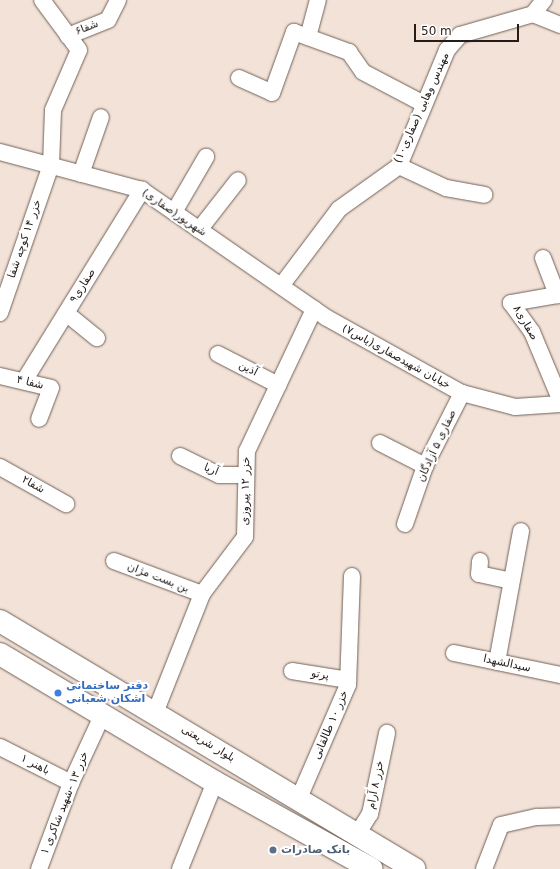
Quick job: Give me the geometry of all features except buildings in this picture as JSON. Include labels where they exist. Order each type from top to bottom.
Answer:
[{"type":"main road","name":"بلوار شریعتی","points":[[0,621],[358,833],[415,869]]},
{"type":"main road","points":[[0,654],[215,782],[372,869]]},
{"type":"street","points":[[42,0],[68,36]]},
{"type":"street","name":"شفا۶","points":[[68,36],[108,20],[118,0]]},
{"type":"street","points":[[308,37],[318,0]]},
{"type":"street","points":[[544,0],[533,14],[560,25]]},
{"type":"street","name":"مهندس وهابی (صفاری۱۰)","points":[[281,286],[339,209],[399,166],[447,50],[460,35],[533,14]]},
{"type":"street","points":[[240,78],[272,92],[294,32],[349,52],[363,72],[424,104]]},
{"type":"street","name":"خزر ۱۴ کوچه شفا","points":[[1,307],[51,165],[53,110],[79,50],[68,36]]},
{"type":"street","points":[[81,174],[101,117]]},
{"type":"street","name":"شهریور(صفاری)","points":[[0,152],[142,190],[328,318]]},
{"type":"street","points":[[174,212],[206,157]]},
{"type":"street","points":[[399,166],[446,188],[484,195]]},
{"type":"street","points":[[200,230],[238,180]]},
{"type":"street","name":"صفاری۹","points":[[24,381],[142,190]]},
{"type":"street","name":"صفاری۸","points":[[543,258],[557,295],[511,303],[532,332],[560,399]]},
{"type":"street","name":"خزر ۱۲ پیروزی","points":[[155,713],[202,594],[245,537],[245,475],[247,451],[314,309]]},
{"type":"street","points":[[66,313],[97,338]]},
{"type":"street","name":"خیابان شهیدصفاری(یاس۷)","points":[[328,318],[462,392],[515,407],[560,404]]},
{"type":"street","name":"آذین","points":[[218,354],[278,385]]},
{"type":"street","name":"شفا ۴","points":[[0,376],[51,388],[39,419]]},
{"type":"street","name":"صفاری ۵ آزادگان","points":[[405,524],[425,466],[462,392]]},
{"type":"street","points":[[380,443],[425,466]]},
{"type":"street","name":"آریا","points":[[180,456],[219,475],[245,475]]},
{"type":"street","name":"شفا۲","points":[[0,467],[66,504]]},
{"type":"street","points":[[497,662],[521,531]]},
{"type":"street","name":"بن بست مژان","points":[[114,561],[202,594]]},
{"type":"street","points":[[480,561],[479,574],[511,581]]},
{"type":"street","name":"خزر ۱۰ طالقانی","points":[[299,798],[348,680],[352,576]]},
{"type":"street","name":"سیدالشهدا","points":[[454,653],[560,675]]},
{"type":"street","name":"پرتو","points":[[292,671],[348,680]]},
{"type":"street","name":"خزر ۱۳ -شهید شاکری ۱","points":[[40,869],[71,783],[102,716]]},
{"type":"street","name":"خزر ۸ آرام","points":[[358,833],[370,814],[387,733]]},
{"type":"street","name":"باهنر ۱","points":[[0,748],[71,783]]},
{"type":"street","points":[[180,869],[215,782]]},
{"type":"street","points":[[484,869],[501,825],[537,817],[560,816]]},
{"type":"place","name":"دفتر ساختمانی اشکان شعبانی","points":[[58,693]]},
{"type":"place","name":"بانک صادرات","points":[[273,850]]}]
